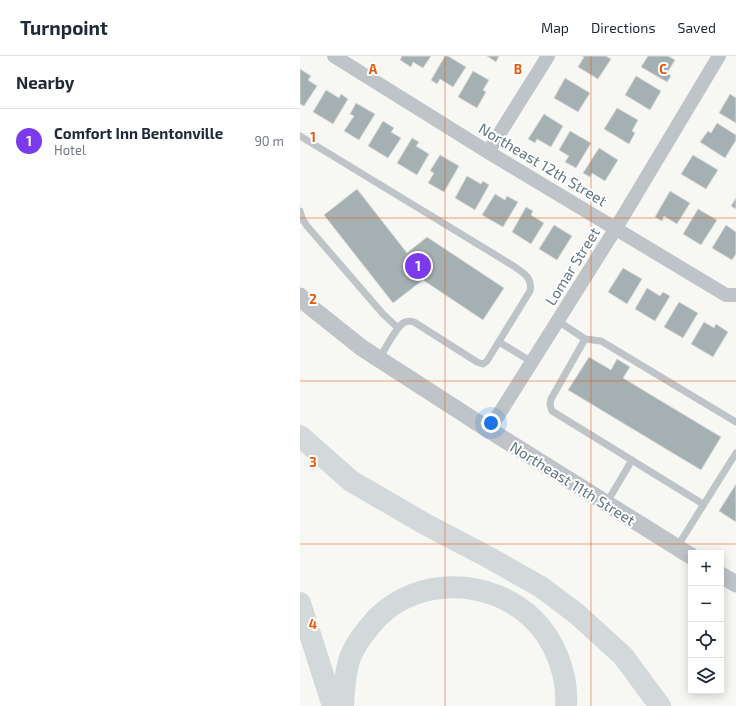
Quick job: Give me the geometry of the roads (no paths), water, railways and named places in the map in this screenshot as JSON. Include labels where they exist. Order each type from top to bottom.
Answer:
[{"type":"highway","points":[[300,436],[351,480],[425,524],[488,557],[547,592],[577,614],[623,656],[660,706]]},
{"type":"highway","points":[[343,706],[347,669],[360,639],[371,624],[383,612],[396,603],[427,590],[445,587],[464,587],[483,591],[500,597],[531,617],[544,632],[554,648],[565,682],[566,706]]},
{"type":"highway","points":[[300,603],[333,706]]},
{"type":"street","name":"Northeast 12th Street","points":[[334,56],[488,152],[726,295],[736,295]]},
{"type":"street","points":[[488,152],[548,56]]},
{"type":"street","name":"Lomar Street","points":[[489,430],[616,228],[719,56]]},
{"type":"street","name":"Northeast 11th Street","points":[[300,296],[308,305],[362,348],[606,504],[688,554]]},
{"type":"street","points":[[724,577],[736,584]]},
{"type":"lane","points":[[300,136],[512,265],[528,278],[531,285],[530,291],[487,362],[483,364],[477,362],[414,322],[408,321],[403,323],[398,328],[379,359]]},
{"type":"lane","points":[[300,211],[307,226],[383,314],[398,328]]},
{"type":"lane","points":[[558,321],[586,338],[601,341],[736,422]]},
{"type":"lane","points":[[586,338],[551,399],[550,405],[552,411],[704,504]]},
{"type":"lane","points":[[499,342],[532,362]]},
{"type":"lane","points":[[677,547],[736,452]]},
{"type":"lane","points":[[606,504],[632,460]]},
{"type":"place","name":"Comfort Inn Bentonville","points":[[418,266]]}]
